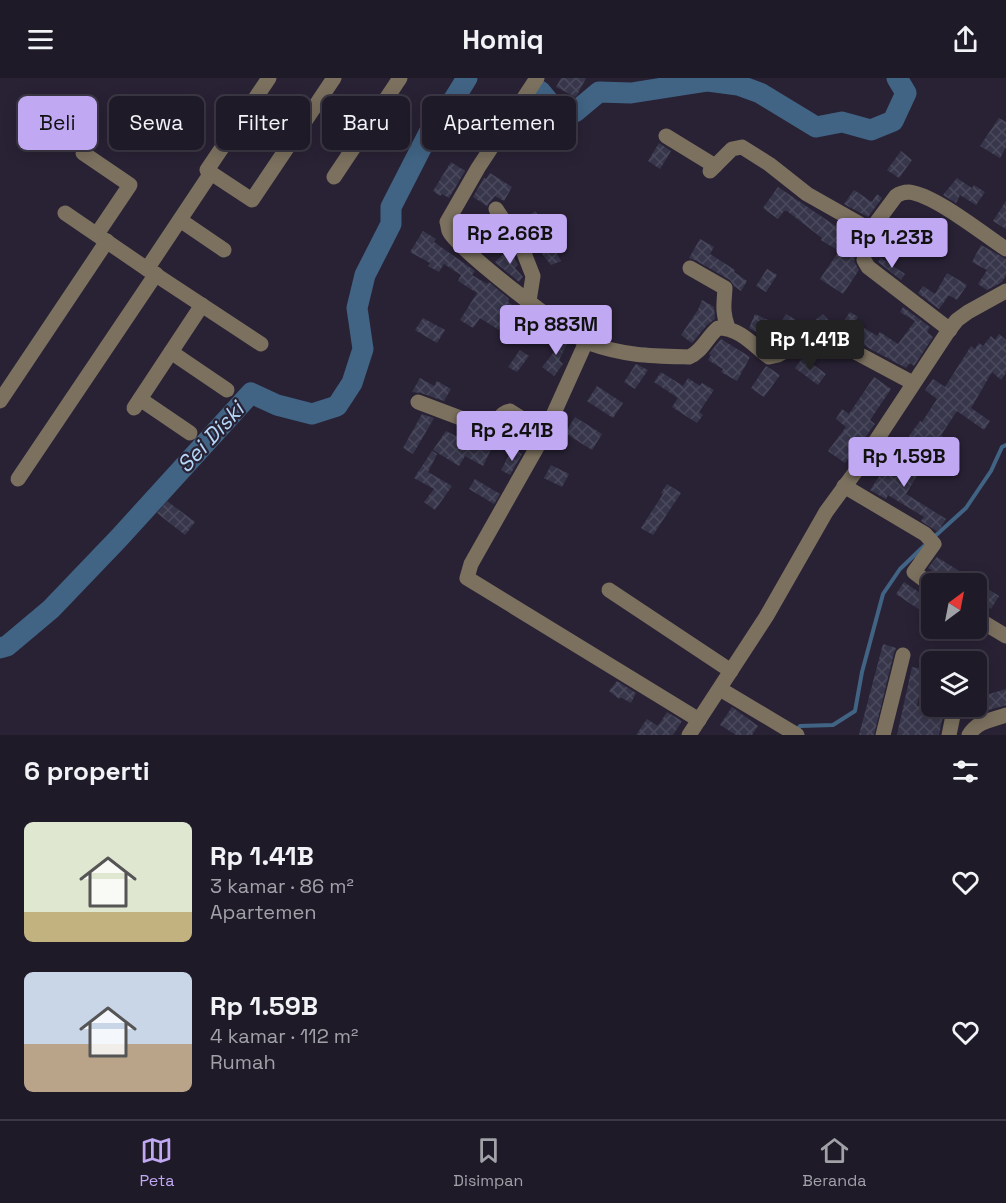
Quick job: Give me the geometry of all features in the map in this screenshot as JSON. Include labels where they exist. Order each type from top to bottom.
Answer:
[{"type":"street","points":[[269,78],[207,170],[252,200],[326,81]]},
{"type":"street","points":[[334,177],[400,78]]},
{"type":"street","points":[[537,78],[478,168],[447,222],[449,232],[458,242],[529,301],[586,342],[628,355],[689,357],[696,354],[718,328],[729,328],[742,335],[769,357],[778,355],[807,339],[827,337],[913,383]]},
{"type":"street","points":[[666,136],[712,168],[732,149],[742,147],[817,200],[867,228],[873,227],[896,196],[909,192],[947,210],[1006,249]]},
{"type":"street","points":[[0,401],[102,238],[130,186],[83,153]]},
{"type":"street","points":[[18,479],[211,173]]},
{"type":"street","points":[[496,209],[522,248],[533,276],[529,301]]},
{"type":"street","points":[[66,213],[261,344]]},
{"type":"street","points":[[180,220],[224,250]]},
{"type":"street","points":[[864,260],[868,267],[950,330]]},
{"type":"street","points":[[690,268],[725,288],[723,315],[729,328]]},
{"type":"street","points":[[689,735],[766,617],[826,512],[957,320],[1006,291]]},
{"type":"street","points":[[189,433],[137,403],[202,305]]},
{"type":"street","points":[[586,342],[545,433],[471,564],[467,578],[699,720]]},
{"type":"street","points":[[171,352],[227,390]]},
{"type":"street","points":[[418,402],[487,428],[493,426],[504,412],[510,411],[545,433]]},
{"type":"street","points":[[844,486],[929,539],[914,572],[921,577]]},
{"type":"street","points":[[609,590],[731,671]]},
{"type":"street","points":[[987,625],[1006,636]]},
{"type":"street","points":[[883,735],[903,655]]},
{"type":"street","points":[[720,689],[792,733]]},
{"type":"street","points":[[969,735],[983,721],[1006,715]]},
{"type":"street","points":[[949,735],[953,717]]},
{"type":"building","points":[[561,78],[586,78],[576,97],[556,87]]},
{"type":"building","points":[[999,118],[1006,122],[1006,147],[1000,158],[980,146]]},
{"type":"building","points":[[659,143],[671,151],[660,169],[648,161]]},
{"type":"building","points":[[901,151],[912,160],[899,178],[887,170]]},
{"type":"building","points":[[451,162],[465,171],[449,198],[433,191]]},
{"type":"building","points":[[490,173],[512,187],[504,201],[495,196],[487,206],[473,197],[484,178],[486,179]]},
{"type":"building","points":[[957,178],[972,188],[974,185],[985,192],[976,205],[960,195],[956,203],[943,195]]},
{"type":"building","points":[[778,187],[859,242],[852,252],[856,255],[854,261],[859,270],[843,294],[820,279],[839,251],[821,240],[822,238],[787,211],[784,211],[778,219],[763,208]]},
{"type":"building","points":[[854,190],[872,202],[877,194],[882,198],[868,217],[844,204]]},
{"type":"building","points":[[1006,201],[1006,229],[993,221]]},
{"type":"building","points":[[535,211],[543,221],[541,223],[554,236],[550,239],[561,261],[551,265],[519,225]]},
{"type":"building","points":[[482,216],[491,221],[482,236],[473,231]]},
{"type":"building","points":[[423,231],[436,239],[434,242],[475,271],[472,275],[487,284],[489,282],[509,299],[508,302],[514,306],[512,308],[529,318],[522,329],[506,319],[499,330],[480,318],[473,328],[460,320],[477,293],[458,281],[461,275],[444,264],[439,272],[428,266],[430,263],[410,252]]},
{"type":"building","points":[[700,239],[714,247],[710,254],[735,270],[734,272],[747,281],[741,291],[730,280],[689,258]]},
{"type":"building","points":[[981,245],[1006,259],[1006,275],[1002,282],[987,290],[978,284],[987,270],[972,262]]},
{"type":"building","points":[[510,248],[518,265],[515,268],[523,277],[519,282],[495,262]]},
{"type":"building","points":[[881,258],[905,274],[901,280],[878,262]]},
{"type":"building","points":[[767,269],[777,275],[766,292],[756,286]]},
{"type":"building","points":[[947,273],[967,285],[957,300],[949,295],[939,309],[918,293],[923,286],[935,294]]},
{"type":"building","points":[[702,300],[714,307],[715,319],[692,343],[681,335]]},
{"type":"building","points":[[580,306],[611,330],[605,338],[593,334],[570,320]]},
{"type":"building","points":[[903,307],[930,327],[927,332],[933,337],[914,366],[910,363],[906,368],[838,329],[850,312],[858,317],[855,322],[877,336],[880,332],[898,344],[915,321],[900,312]]},
{"type":"building","points":[[755,314],[779,325],[786,314],[807,327],[794,335],[790,332],[784,341],[771,346],[764,340],[765,337],[749,328]]},
{"type":"building","points":[[823,314],[833,325],[830,328],[812,329],[809,325]]},
{"type":"building","points":[[423,318],[445,330],[437,343],[415,330]]},
{"type":"building","points":[[554,333],[568,342],[559,360],[563,364],[554,376],[542,367],[559,346],[550,341]]},
{"type":"building","points":[[999,334],[1006,340],[1006,373],[1001,380],[992,372],[971,408],[990,421],[984,430],[957,411],[941,435],[947,440],[936,455],[909,436],[920,421],[922,422],[937,399],[925,390],[933,379],[945,387],[971,346],[975,349],[979,343],[983,346],[991,336],[995,340]]},
{"type":"building","points":[[721,339],[750,357],[737,381],[721,372],[723,369],[708,360],[711,355],[709,354]]},
{"type":"building","points":[[520,350],[529,356],[517,372],[508,367]]},
{"type":"building","points":[[803,357],[826,374],[818,385],[795,368]]},
{"type":"building","points":[[636,364],[648,370],[635,389],[624,382]]},
{"type":"building","points":[[766,366],[780,375],[764,397],[751,388]]},
{"type":"building","points":[[661,372],[683,386],[688,378],[700,386],[702,383],[714,390],[699,412],[703,415],[697,423],[672,407],[678,398],[654,382]]},
{"type":"building","points":[[874,377],[891,389],[870,420],[875,424],[845,463],[828,451],[846,427],[836,419],[842,409],[849,414]]},
{"type":"building","points":[[420,378],[434,386],[437,381],[451,389],[444,401],[412,392]]},
{"type":"building","points":[[597,386],[623,403],[613,418],[587,401]]},
{"type":"building","points":[[422,414],[434,418],[413,454],[403,448]]},
{"type":"building","points":[[575,417],[602,434],[592,450],[565,433]]},
{"type":"building","points":[[446,431],[458,437],[459,433],[479,446],[484,437],[495,441],[483,466],[465,456],[459,466],[433,450]]},
{"type":"building","points":[[513,448],[522,454],[510,475],[501,470]]},
{"type":"building","points":[[432,451],[437,454],[428,472],[452,486],[435,510],[424,502],[434,489],[414,478]]},
{"type":"building","points":[[895,454],[921,469],[906,494],[946,519],[938,532],[921,521],[924,517],[888,495],[886,499],[870,490],[882,472],[873,466],[878,459],[888,465]]},
{"type":"building","points":[[551,465],[569,474],[562,487],[544,478]]},
{"type":"building","points":[[475,479],[500,494],[494,504],[469,489]]},
{"type":"building","points":[[667,484],[681,493],[653,535],[641,528]]},
{"type":"building","points":[[167,501],[195,522],[185,535],[157,513]]},
{"type":"building","points":[[937,557],[962,573],[936,573],[928,568]]},
{"type":"building","points":[[904,582],[921,594],[921,611],[896,594]]},
{"type":"building","points":[[987,588],[999,596],[991,609],[987,606]]},
{"type":"building","points":[[883,644],[896,648],[874,735],[859,735]]},
{"type":"building","points":[[912,667],[921,669],[921,686],[917,706],[921,706],[921,717],[943,717],[939,735],[897,735]]},
{"type":"building","points":[[617,681],[636,693],[631,703],[620,697],[619,699],[609,691]]},
{"type":"building","points":[[1006,689],[1006,705],[987,711],[989,706],[987,706],[987,695]]},
{"type":"building","points":[[732,707],[758,726],[752,735],[736,735],[720,725]]},
{"type":"building","points":[[667,712],[682,721],[673,735],[636,735],[647,719],[658,726]]},
{"type":"waterway","name":"Sei Diski","points":[[0,648],[7,646],[51,609],[251,393],[277,405],[312,414],[337,406],[352,383],[363,349],[357,308],[365,275],[391,224],[391,207],[434,123],[454,99],[467,78]]},
{"type":"waterway","name":"Sei Diski","points":[[540,91],[559,114],[575,112],[599,92],[631,93],[708,81],[738,85],[760,93],[816,127],[842,122],[871,130],[893,121],[906,93],[897,78]]},
{"type":"waterway","points":[[934,537],[966,508],[991,471],[1002,447],[1006,445]]},
{"type":"waterway","points":[[797,730],[800,726],[833,725],[855,711],[862,672],[883,594],[900,569],[924,546]]}]
